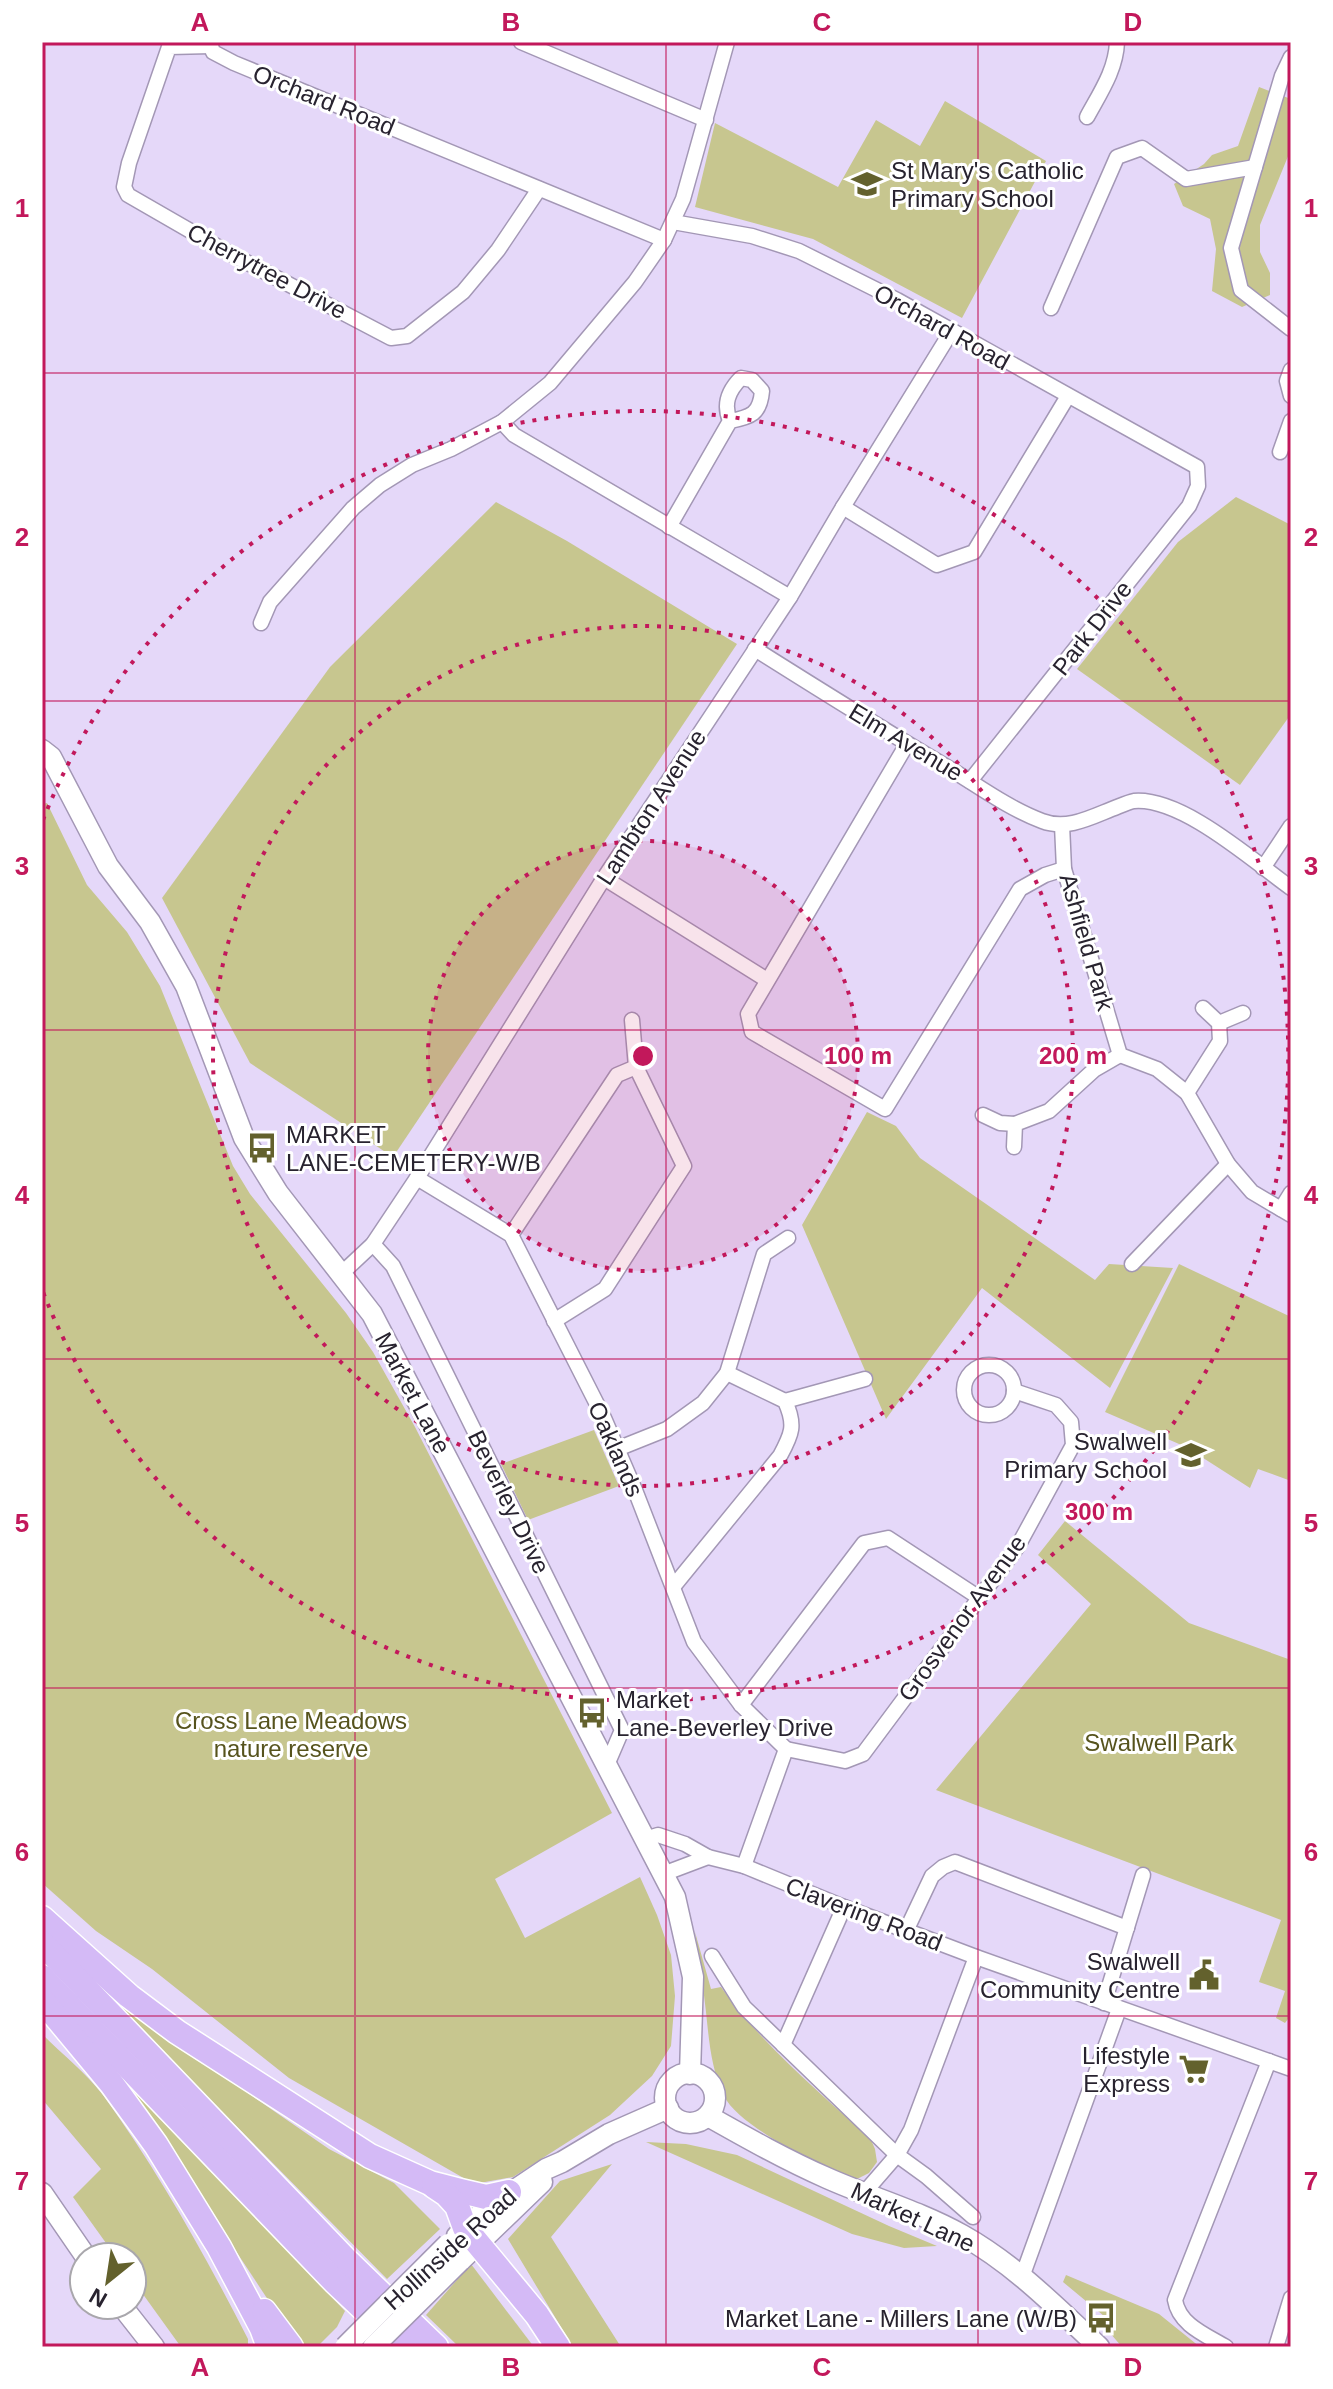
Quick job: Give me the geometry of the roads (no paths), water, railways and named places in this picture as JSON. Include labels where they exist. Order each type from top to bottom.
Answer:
[{"type":"highway","points":[[42,1918],[119,1988],[177,2032],[370,2156],[430,2183],[486,2197],[509,2192]]},
{"type":"highway","points":[[42,1943],[348,2262],[436,2347]]},
{"type":"highway","points":[[42,1977],[324,2270],[404,2347]]},
{"type":"highway","points":[[42,2000],[145,2127],[219,2247],[269,2347]]},
{"type":"highway","points":[[430,2183],[457,2206],[463,2244],[537,2315],[558,2347]]},
{"type":"highway","points":[[219,2247],[291,2347]]},
{"type":"street","points":[[521,42],[706,120]]},
{"type":"street","points":[[261,623],[270,602],[353,508],[380,485],[412,465],[502,422],[550,383],[635,282],[664,240],[683,199],[727,42]]},
{"type":"street","points":[[1087,117],[1109,77],[1117,42]]},
{"type":"street","name":"Orchard Road","points":[[211,44],[213,52],[234,63],[664,240]]},
{"type":"street","name":"Cherrytree Drive","points":[[211,44],[169,47],[129,163],[124,187],[128,195],[227,252],[391,338],[407,336],[463,292],[498,250],[539,189]]},
{"type":"street","points":[[1291,57],[1282,76],[1231,248],[1241,290],[1291,329]]},
{"type":"street","points":[[1051,308],[1117,157],[1142,148],[1186,179],[1255,167]]},
{"type":"street","name":"Orchard Road","points":[[673,222],[752,236],[799,251],[897,300],[1197,467]]},
{"type":"street","name":"Lambton Avenue","points":[[341,1274],[373,1244],[417,1178],[604,878],[790,597],[951,332]]},
{"type":"street","points":[[1291,370],[1287,381],[1291,396]]},
{"type":"street","points":[[843,507],[937,565],[974,552],[1068,396]]},
{"type":"street","points":[[669,527],[730,421]]},
{"type":"street","points":[[1280,452],[1291,421]]},
{"type":"street","points":[[502,422],[514,435],[790,597]]},
{"type":"street","name":"Park Drive","points":[[970,781],[1189,506],[1198,486],[1197,467]]},
{"type":"street","name":"Elm Avenue","points":[[755,649],[1012,806],[1044,822],[1062,825]]},
{"type":"street","points":[[907,744],[748,1014],[752,1032],[885,1109],[1020,889],[1045,875],[1064,869]]},
{"type":"street","name":"Market Lane","points":[[42,750],[51,757],[108,866],[150,922],[186,986],[244,1138],[278,1193],[372,1314],[675,1897],[693,1977],[690,2074]]},
{"type":"street","points":[[1062,825],[1076,823],[1133,801],[1165,805],[1190,817],[1291,888]]},
{"type":"street","name":"Ashfield Park","points":[[1062,825],[1064,869],[1120,1055]]},
{"type":"street","points":[[1263,868],[1291,826]]},
{"type":"street","points":[[604,878],[767,980]]},
{"type":"street","points":[[1187,1093],[1220,1041],[1219,1023],[1203,1008]]},
{"type":"street","points":[[1219,1023],[1243,1013]]},
{"type":"street","points":[[554,1321],[605,1289],[684,1166],[636,1067],[632,1020]]},
{"type":"street","points":[[983,1115],[1000,1123],[1015,1124],[1049,1111],[1094,1070],[1120,1055],[1157,1069],[1187,1093],[1228,1164],[1252,1192],[1286,1212],[1291,1193]]},
{"type":"street","points":[[417,1178],[511,1235],[617,1075],[636,1067]]},
{"type":"street","points":[[1014,1147],[1015,1124]]},
{"type":"street","points":[[1132,1264],[1228,1164]]},
{"type":"street","name":"Oaklands","points":[[511,1235],[617,1449],[694,1642],[741,1705],[786,1749]]},
{"type":"street","points":[[617,1449],[667,1429],[703,1403],[727,1373],[764,1254],[788,1238]]},
{"type":"street","name":"Beverley Drive","points":[[373,1244],[393,1266],[622,1730],[607,1765]]},
{"type":"street","points":[[673,1587],[780,1456],[793,1432],[785,1401],[727,1373]]},
{"type":"street","points":[[785,1401],[865,1379]]},
{"type":"street","name":"Grosvenor Avenue","points":[[786,1749],[845,1761],[863,1754],[1018,1546],[1073,1445],[1071,1422],[1056,1405],[1014,1391]]},
{"type":"street","points":[[741,1705],[864,1543],[888,1538],[978,1597]]},
{"type":"street","points":[[744,1866],[786,1749]]},
{"type":"street","name":"Clavering Road","points":[[645,1839],[658,1835],[685,1844],[708,1857],[744,1866],[976,1957],[1291,2069]]},
{"type":"street","points":[[663,1874],[708,1857]]},
{"type":"street","points":[[906,1931],[932,1876],[955,1862],[1127,1928]]},
{"type":"street","points":[[1104,2003],[1143,1875]]},
{"type":"street","points":[[783,2045],[844,1907]]},
{"type":"street","name":"Market Lane","points":[[712,1956],[744,2007],[897,2155],[973,2217]]},
{"type":"street","points":[[864,2193],[897,2155],[911,2130],[976,1957]]},
{"type":"street","points":[[1022,2277],[1119,2009]]},
{"type":"street","points":[[1226,2347],[1184,2321],[1177,2311],[1175,2300],[1269,2061]]},
{"type":"street","points":[[682,2075],[706,2079],[711,2085],[715,2101],[708,2116],[701,2121],[686,2123],[672,2115],[668,2108],[666,2092],[682,2075]]},
{"type":"street","name":"Hollinside Road","points":[[373,2347],[509,2192],[609,2134],[668,2108]]},
{"type":"street","name":"Market Lane","points":[[708,2116],[827,2178],[908,2209],[961,2235],[1022,2277],[1099,2347]]},
{"type":"street","name":"Hollinside Road","points":[[345,2347],[562,2162]]},
{"type":"street","points":[[42,2193],[75,2241]]},
{"type":"street","points":[[1276,2347],[1291,2298]]},
{"type":"street","points":[[134,2321],[154,2347]]},
{"type":"place","name":"St Mary's Catholic Primary School","points":[[867,184]]},
{"type":"place","name":"MARKET LANE-CEMETERY-W/B","points":[[262,1148]]},
{"type":"place","name":"Swalwell Primary School","points":[[1191,1455]]},
{"type":"place","name":"Market Lane-Beverley Drive","points":[[592,1713]]},
{"type":"place","name":"Swalwell Community Centre","points":[[1204,1975]]},
{"type":"place","name":"Lifestyle Express","points":[[1194,2069]]},
{"type":"place","name":"Market Lane - Millers Lane (W/B)","points":[[1101,2318]]},
{"type":"park label","name":"Cross Lane Meadows nature reserve","points":[[291,1734]]},
{"type":"park label","name":"Swalwell Park","points":[[1159,1742]]}]
